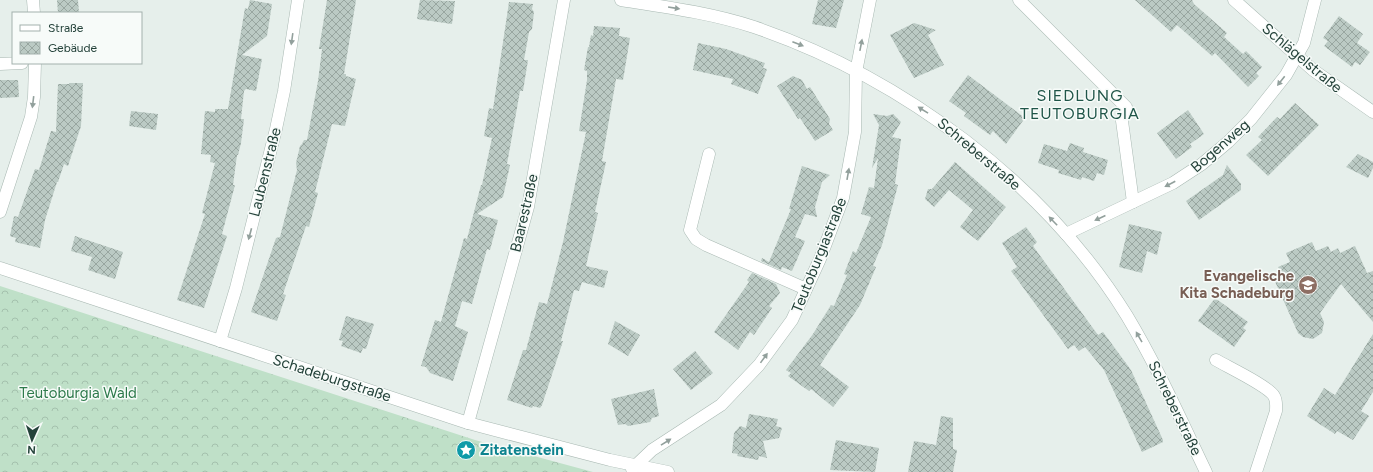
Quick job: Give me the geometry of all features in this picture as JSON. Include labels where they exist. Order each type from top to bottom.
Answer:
[{"type":"street","points":[[34,0],[34,12]]},
{"type":"street","name":"Laubenstraße","points":[[220,341],[236,288],[276,129],[284,91],[298,0]]},
{"type":"street","name":"Baarestraße","points":[[468,423],[528,207],[564,0]]},
{"type":"street","name":"Schreberstraße","points":[[621,0],[695,12],[753,27],[808,48],[902,96],[943,123],[993,164],[1028,196],[1066,234],[1096,272],[1126,315],[1154,365],[1206,472]]},
{"type":"street","name":"Teutoburgiastraße","points":[[633,469],[652,450],[721,405],[759,365],[792,320],[820,260],[843,198],[855,132],[856,72],[870,0]]},
{"type":"street","points":[[1019,0],[1126,107],[1122,121],[1134,202]]},
{"type":"street","name":"Schlägelstraße","points":[[1234,0],[1297,56],[1353,99],[1373,112]]},
{"type":"street","name":"Bogenweg","points":[[1066,234],[1173,183],[1202,164],[1228,142],[1251,119],[1286,76],[1304,43],[1315,0]]},
{"type":"street","points":[[0,64],[12,63]]},
{"type":"street","points":[[0,212],[31,117],[34,97],[35,64]]},
{"type":"street","points":[[709,154],[690,230],[696,239],[706,245],[806,289]]},
{"type":"street","name":"Schadeburgstraße","points":[[0,268],[468,423],[633,469],[668,472]]},
{"type":"street","points":[[1216,360],[1262,386],[1273,394],[1277,402],[1276,411],[1256,472]]},
{"type":"green space","name":"Teutoburgia Wald","points":[[0,286],[475,440],[593,472],[0,472]]},
{"type":"building","points":[[57,0],[78,0],[79,12],[58,12]]},
{"type":"building","points":[[250,0],[272,4],[267,36],[242,55],[262,59],[256,91],[246,89],[244,91],[241,119],[244,119],[241,143],[237,155],[233,185],[235,185],[222,234],[227,236],[204,308],[177,300],[205,214],[202,213],[215,163],[210,162],[211,155],[201,154],[205,111],[215,112],[215,109],[228,109],[245,8],[248,9]]},
{"type":"building","points":[[327,0],[356,0],[344,74],[356,79],[345,126],[332,124],[315,192],[318,193],[309,227],[306,226],[283,294],[286,295],[277,321],[251,312],[276,238],[280,237],[297,170],[296,163],[300,146],[304,140],[307,140],[318,81],[322,49],[319,49]]},
{"type":"building","points":[[420,0],[455,1],[452,24],[417,19]]},
{"type":"building","points":[[818,0],[844,0],[836,28],[812,24]]},
{"type":"building","points":[[1135,0],[1192,0],[1194,4],[1227,33],[1224,37],[1243,54],[1246,51],[1262,67],[1256,73],[1259,76],[1248,87],[1215,53],[1212,56],[1177,25],[1171,32]]},
{"type":"building","points":[[509,2],[533,4],[532,9],[534,12],[532,29],[529,32],[524,60],[528,60],[523,91],[520,91],[507,164],[510,165],[503,197],[477,214],[498,220],[490,250],[487,249],[472,304],[462,301],[455,326],[468,332],[453,381],[430,373],[426,367],[421,366],[435,320],[441,322],[464,238],[467,239],[482,185],[492,138],[484,136],[489,108],[493,109]]},
{"type":"building","points":[[1339,16],[1363,34],[1357,43],[1370,52],[1360,65],[1355,62],[1352,67],[1324,46],[1328,41],[1323,38]]},
{"type":"building","points":[[914,23],[936,30],[928,35],[944,65],[914,78],[890,35]]},
{"type":"building","points":[[594,26],[620,28],[619,36],[630,38],[623,80],[616,79],[602,161],[606,162],[595,212],[598,213],[586,266],[608,271],[604,288],[582,282],[579,291],[574,290],[561,341],[563,341],[542,405],[540,408],[533,406],[532,408],[507,400],[523,350],[526,350],[539,302],[547,304],[563,242],[586,132],[579,131],[587,80],[587,71],[584,70],[591,35],[593,36]]},
{"type":"building","points":[[698,43],[726,49],[765,63],[763,68],[767,69],[758,94],[731,84],[733,79],[693,70]]},
{"type":"building","points":[[968,75],[1025,118],[1006,144],[993,131],[990,135],[964,116],[966,113],[949,101]]},
{"type":"building","points":[[793,76],[802,80],[807,89],[810,87],[830,119],[829,124],[833,130],[815,141],[800,118],[798,119],[777,86]]},
{"type":"building","points":[[0,80],[18,80],[19,97],[0,98]]},
{"type":"building","points":[[83,83],[81,126],[68,166],[64,164],[57,182],[45,220],[40,248],[15,242],[16,238],[10,236],[14,216],[18,217],[35,169],[39,170],[51,131],[56,132],[58,84]]},
{"type":"building","points":[[1295,103],[1319,125],[1268,176],[1246,155],[1262,140],[1258,137],[1277,117],[1280,119]]},
{"type":"building","points":[[1188,110],[1204,134],[1190,144],[1192,147],[1176,159],[1157,133]]},
{"type":"building","points":[[131,111],[158,114],[156,130],[129,126]]},
{"type":"building","points":[[873,114],[887,116],[893,114],[901,122],[892,137],[901,139],[895,184],[898,185],[882,245],[873,266],[876,267],[860,305],[820,365],[849,387],[833,407],[811,389],[809,391],[788,376],[791,373],[786,370],[813,334],[831,305],[834,306],[847,275],[844,274],[853,251],[856,253],[871,217],[861,214],[869,187],[874,188],[878,158],[872,168],[879,125]]},
{"type":"building","points":[[1070,143],[1084,148],[1083,152],[1108,160],[1104,175],[1097,173],[1094,181],[1082,177],[1081,180],[1058,173],[1059,170],[1038,163],[1044,144],[1067,151]]},
{"type":"building","points":[[1358,154],[1373,162],[1373,168],[1368,178],[1346,167]]},
{"type":"building","points":[[955,162],[1006,207],[978,241],[960,227],[973,210],[949,190],[934,207],[925,199],[928,189],[932,189]]},
{"type":"building","points":[[1227,165],[1241,184],[1241,190],[1199,220],[1186,201],[1223,175]]},
{"type":"building","points":[[802,166],[830,175],[822,182],[815,207],[817,217],[805,214],[795,237],[805,241],[792,271],[782,267],[781,270],[761,261],[762,258],[769,262],[791,209],[789,209]]},
{"type":"building","points":[[1129,224],[1162,232],[1157,255],[1147,251],[1142,273],[1119,267]]},
{"type":"building","points":[[1026,227],[1037,242],[1033,246],[1098,335],[1103,332],[1131,370],[1163,442],[1142,452],[1104,370],[1085,347],[1079,351],[1074,345],[1068,349],[1011,271],[1017,267],[1002,243]]},
{"type":"building","points":[[75,236],[123,252],[115,279],[88,270],[92,257],[71,251]]},
{"type":"building","name":"Evangelische Kita Schadeburg","points":[[1312,242],[1316,251],[1328,246],[1331,252],[1338,248],[1340,253],[1355,246],[1367,273],[1373,271],[1373,322],[1341,284],[1320,313],[1324,322],[1322,333],[1313,339],[1303,337],[1298,333],[1273,277],[1281,273],[1278,267],[1290,262],[1286,253]]},
{"type":"building","points":[[752,273],[776,284],[780,293],[769,306],[772,308],[754,335],[750,332],[738,350],[714,332],[749,282],[747,280]]},
{"type":"building","points":[[1215,298],[1248,322],[1243,328],[1246,330],[1234,347],[1198,321]]},
{"type":"building","points":[[346,316],[374,324],[366,349],[363,348],[361,353],[341,346],[343,341],[339,340]]},
{"type":"building","points":[[615,321],[640,335],[628,356],[608,344]]},
{"type":"building","points":[[1373,334],[1373,392],[1361,411],[1369,416],[1353,440],[1337,431],[1335,434],[1307,416],[1324,388],[1335,395]]},
{"type":"building","points":[[695,351],[713,373],[691,390],[673,369]]},
{"type":"building","points":[[654,389],[659,416],[652,418],[650,422],[628,426],[625,424],[618,425],[611,399]]},
{"type":"building","points":[[749,414],[778,419],[776,426],[782,428],[779,438],[763,441],[767,458],[759,456],[758,460],[737,456],[738,454],[732,453],[734,433],[740,426],[746,428]]},
{"type":"building","points":[[941,416],[953,418],[953,449],[957,450],[953,472],[908,472],[914,441],[936,445]]},
{"type":"building","points":[[836,440],[879,448],[875,472],[830,470]]},
{"type":"place","name":"Evangelische Kita Schadeburg","points":[[1308,285]]},
{"type":"place","name":"Zitatenstein","points":[[466,450]]},
{"type":"district","name":"SIEDLUNG TEUTOBURGIA","points":[[1080,104]]}]
